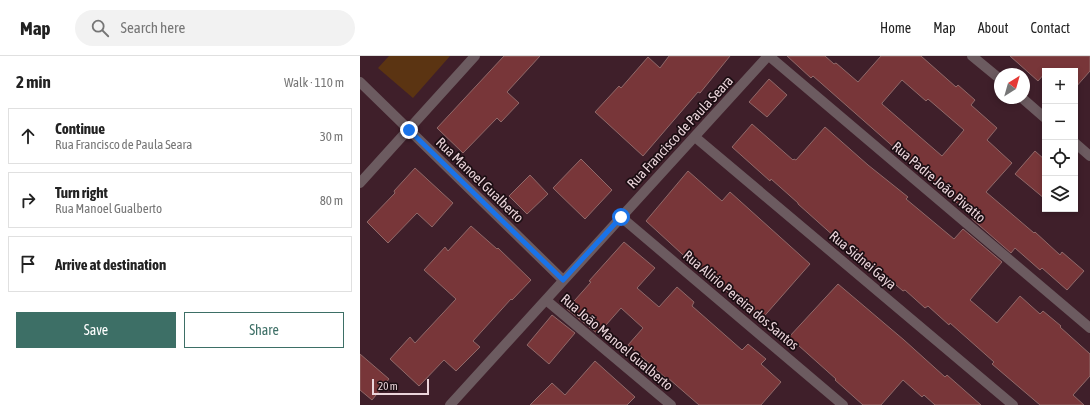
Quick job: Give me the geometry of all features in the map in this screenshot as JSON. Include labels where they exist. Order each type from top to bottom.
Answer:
[{"type":"street","points":[[360,183],[475,56]]},
{"type":"street","name":"Rua Francisco de Paula Seara","points":[[450,405],[769,56]]},
{"type":"street","name":"Rua Padre João Pivatto","points":[[769,56],[1090,328]]},
{"type":"street","points":[[972,56],[994,75]]},
{"type":"street","name":"Rua Manoel Gualberto","points":[[360,82],[563,280]]},
{"type":"street","points":[[1029,104],[1042,115]]},
{"type":"street","name":"Rua Sidnei Gaya","points":[[694,137],[1013,405]]},
{"type":"street","points":[[1078,146],[1090,156]]},
{"type":"street","name":"Rua Alírio Pereira dos Santos","points":[[621,217],[843,405]]},
{"type":"street","name":"Rua João Manoel Gualberto","points":[[546,300],[671,405]]},
{"type":"shaded area","points":[[389,56],[450,56],[413,98],[378,68]]},
{"type":"building","points":[[504,56],[540,56],[507,92],[519,103],[501,122],[497,118],[463,153],[437,128]]},
{"type":"building","points":[[669,56],[730,56],[700,93],[698,92],[643,156],[595,112],[619,86],[621,88],[648,57],[660,68]]},
{"type":"building","points":[[787,56],[825,56],[834,64],[836,63],[858,82],[881,56],[921,56],[956,87],[958,85],[975,100],[971,105],[997,128],[987,140],[1012,163],[986,192],[1034,233],[1035,232],[1060,255],[1062,252],[1084,271],[1067,290],[1042,268],[1040,270],[1015,248],[1011,253],[972,219],[973,217],[813,76],[811,78]],"holes":[[[902,80],[926,101],[928,99],[964,130],[942,156],[882,104]]]},
{"type":"building","points":[[1010,56],[1090,56],[1090,71],[1078,85],[1078,68],[1042,68],[1042,76],[1038,81],[1030,74],[1030,68],[1023,68]]},
{"type":"building","points":[[769,79],[787,95],[767,117],[749,102]]},
{"type":"building","points":[[752,124],[793,160],[796,160],[825,127],[868,165],[908,197],[906,199],[954,239],[963,229],[1002,262],[970,300],[997,323],[1020,296],[1040,314],[1043,311],[1061,326],[1060,327],[1090,354],[1090,376],[1073,395],[1084,405],[1040,405],[992,364],[994,362],[950,323],[949,325],[928,306],[925,308],[905,290],[903,291],[882,273],[881,274],[838,237],[836,238],[771,179],[770,181],[732,147]]},
{"type":"building","points":[[1035,151],[1042,157],[1042,196],[1015,174]]},
{"type":"building","points":[[581,159],[612,190],[585,219],[553,188]]},
{"type":"building","points":[[415,168],[453,203],[432,227],[417,213],[388,243],[367,222],[395,193],[394,191]]},
{"type":"building","points":[[688,171],[722,201],[730,192],[810,264],[760,321],[694,263],[693,264],[646,221]]},
{"type":"building","points":[[530,175],[548,194],[527,214],[509,196]]},
{"type":"building","points":[[471,226],[497,249],[498,248],[531,280],[512,300],[511,299],[473,341],[480,347],[456,371],[444,360],[419,386],[390,359],[410,337],[415,343],[456,299],[424,270],[445,247],[448,251]]},
{"type":"building","points":[[624,242],[655,268],[637,288],[659,307],[677,287],[694,302],[692,306],[742,350],[748,344],[766,359],[761,364],[781,382],[761,405],[699,405],[628,345],[643,328],[621,308],[598,334],[567,309],[591,282],[589,281]]},
{"type":"building","points":[[838,284],[945,377],[947,375],[981,405],[935,405],[924,395],[922,397],[903,380],[881,405],[863,405],[789,337]]},
{"type":"building","points":[[552,315],[575,333],[549,364],[527,345]]},
{"type":"building","points":[[360,354],[389,379],[372,400],[360,390]]},
{"type":"building","points":[[595,361],[635,397],[627,405],[530,405],[552,383],[565,395]]},
{"type":"route","points":[[409,130],[563,280],[621,217]]}]
